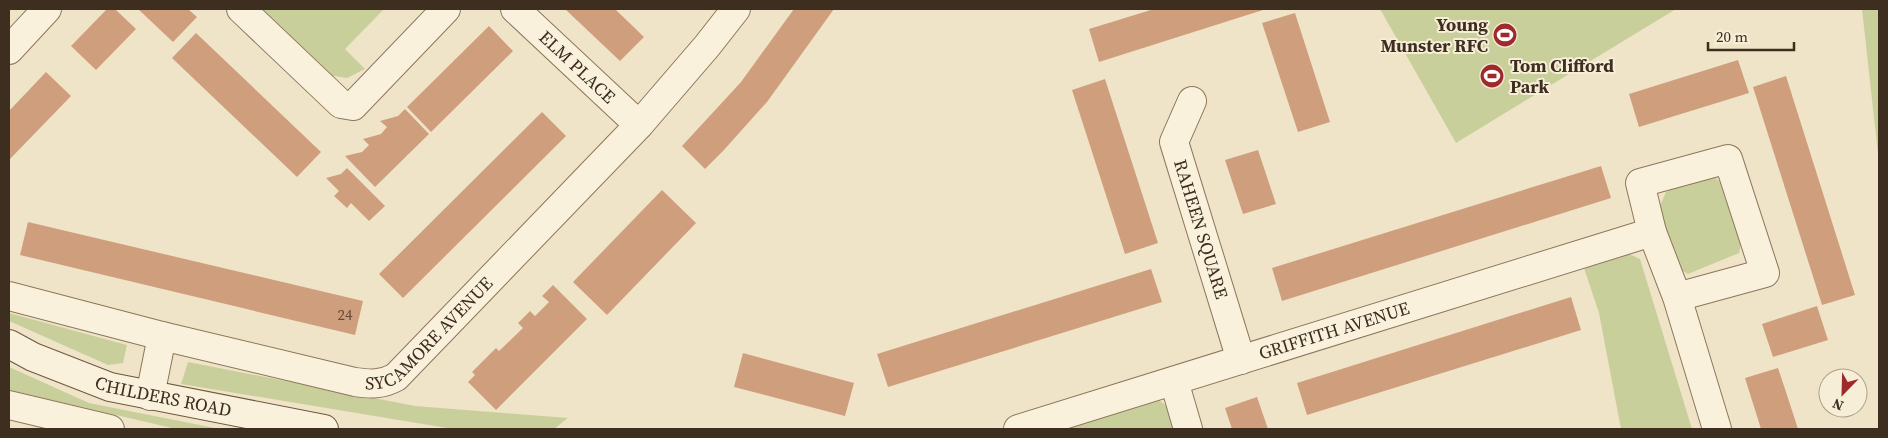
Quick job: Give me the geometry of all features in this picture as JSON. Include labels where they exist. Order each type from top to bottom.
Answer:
[{"type":"street","points":[[9,50],[47,9]]},
{"type":"street","points":[[242,9],[341,104],[353,106],[446,9]]},
{"type":"street","name":"ELM PLACE","points":[[514,9],[639,125]]},
{"type":"street","name":"SYCAMORE AVENUE","points":[[9,296],[162,336],[355,382],[375,384],[387,382],[396,377],[639,125],[736,9]]},
{"type":"street","name":"RAHEEN SQUARE","points":[[1192,101],[1174,142],[1241,360]]},
{"type":"street","points":[[1677,297],[1765,273],[1728,159],[1640,183],[1652,232],[1677,297],[1717,429]]},
{"type":"street","name":"GRIFFITH AVENUE","points":[[1018,429],[1652,232]]},
{"type":"street","points":[[150,396],[162,336]]},
{"type":"street","name":"CHILDERS ROAD","points":[[9,344],[33,357],[110,387],[324,429]]},
{"type":"street","points":[[1174,381],[1188,429]]},
{"type":"street","points":[[9,405],[110,429]]},
{"type":"green space","points":[[259,9],[384,9],[345,49],[365,69],[347,78],[328,75]]},
{"type":"green space","name":"Tom Clifford Park","points":[[1380,9],[1676,9],[1456,143]]},
{"type":"green space","points":[[1862,9],[1879,9],[1879,163]]},
{"type":"green space","points":[[1710,174],[1719,181],[1741,244],[1739,253],[1688,274],[1678,268],[1659,208],[1666,192]]},
{"type":"green space","points":[[1627,253],[1640,259],[1692,429],[1621,429],[1599,313],[1584,268]]},
{"type":"green space","points":[[9,313],[127,345],[123,363],[108,365],[9,321]]},
{"type":"green space","points":[[188,362],[415,406],[568,418],[554,429],[453,429],[181,384]]},
{"type":"green space","points":[[9,367],[89,403],[220,429],[176,429],[9,390]]},
{"type":"green space","points":[[1154,396],[1175,413],[1179,429],[1046,429]]},
{"type":"building","points":[[107,9],[115,9],[136,29],[96,70],[71,46]]},
{"type":"building","points":[[138,9],[188,9],[197,17],[173,42]]},
{"type":"building","points":[[565,9],[615,9],[644,37],[620,61]]},
{"type":"building","points":[[794,9],[834,9],[767,102],[705,169],[682,146],[741,82]]},
{"type":"building","points":[[1154,9],[1263,10],[1099,62],[1089,29]]},
{"type":"building","points":[[1295,13],[1330,122],[1298,132],[1262,23]]},
{"type":"building","points":[[489,26],[513,51],[431,132],[407,107]]},
{"type":"building","points":[[196,33],[321,152],[297,177],[172,58]]},
{"type":"building","points":[[1738,60],[1749,93],[1639,127],[1629,94]]},
{"type":"building","points":[[46,72],[71,96],[9,160],[9,111]]},
{"type":"building","points":[[1786,76],[1855,295],[1822,305],[1753,87]]},
{"type":"building","points":[[1105,79],[1158,243],[1125,254],[1072,90]]},
{"type":"building","points":[[405,109],[429,134],[375,187],[345,156],[362,152],[369,145],[363,139],[381,134],[387,127],[380,121],[398,116]]},
{"type":"building","points":[[542,112],[566,136],[403,298],[379,274]]},
{"type":"building","points":[[1258,150],[1276,204],[1243,214],[1225,160]]},
{"type":"building","points":[[1601,166],[1611,198],[1282,301],[1272,268]]},
{"type":"building","points":[[347,168],[385,206],[369,221],[351,203],[347,208],[334,196],[339,191],[326,178],[341,174]]},
{"type":"building","points":[[662,190],[696,223],[607,315],[573,282]]},
{"type":"building","points":[[28,222],[363,301],[355,335],[20,255]]},
{"type":"building","points":[[1151,269],[1162,302],[888,387],[877,354]]},
{"type":"building","points":[[553,285],[587,319],[496,410],[468,382],[475,375],[472,372],[496,348],[499,351],[523,328],[518,323],[530,311],[535,316],[549,302],[542,296]]},
{"type":"building","points":[[1571,297],[1581,330],[1307,415],[1297,383]]},
{"type":"building","points":[[1817,306],[1828,340],[1773,357],[1762,324]]},
{"type":"building","points":[[743,353],[854,383],[845,416],[734,387]]},
{"type":"building","points":[[1778,368],[1798,429],[1761,429],[1745,378]]},
{"type":"building","points":[[1257,397],[1268,429],[1232,429],[1225,408]]},
{"type":"place","name":"Young Munster RFC","points":[[1505,35]]},
{"type":"place","name":"Tom Clifford Park","points":[[1492,76]]}]
